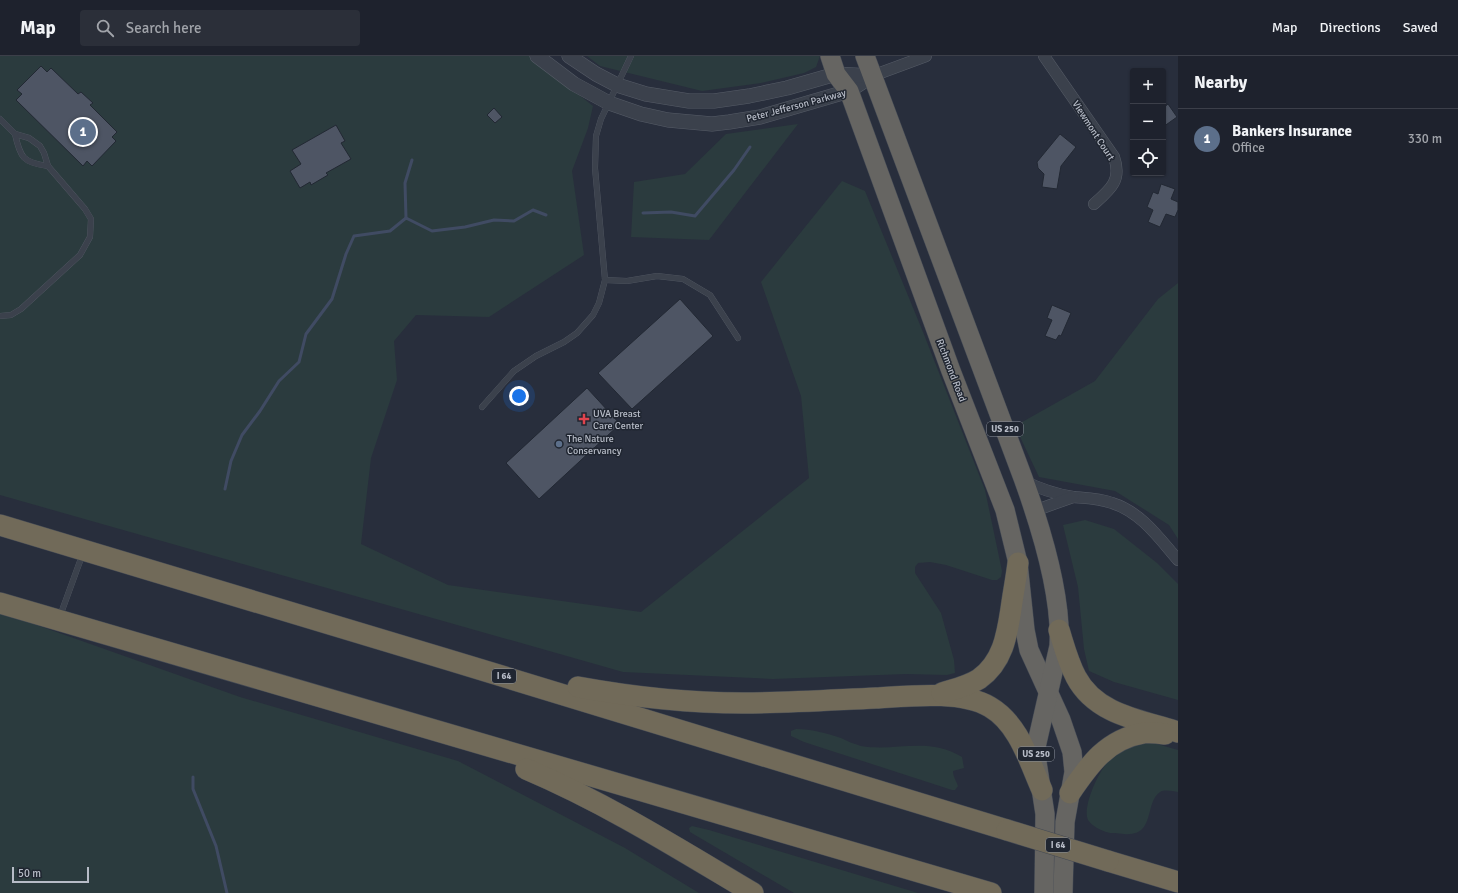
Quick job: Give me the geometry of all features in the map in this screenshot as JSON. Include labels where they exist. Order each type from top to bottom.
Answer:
[{"type":"highway","name":"Richmond Road","points":[[830,56],[836,74],[849,91],[952,371],[993,476],[1009,526],[1018,563],[1021,605],[1026,638],[1031,654],[1064,728],[1074,758],[1074,772],[1065,822],[1063,893]]},
{"type":"highway","name":"US 250","points":[[865,56],[1024,481],[1034,511],[1052,580],[1059,630],[1058,654],[1036,747],[1046,819],[1044,893]]},
{"type":"highway","points":[[993,476],[1021,506],[1034,511]]},
{"type":"highway","name":"I 64","points":[[0,525],[1178,882]]},
{"type":"highway","points":[[932,696],[966,686],[985,673],[997,660],[1007,636],[1018,563]]},
{"type":"highway","points":[[0,603],[991,893]]},
{"type":"highway","points":[[1059,630],[1075,676],[1080,685],[1092,698],[1103,707],[1116,713],[1178,733]]},
{"type":"highway","points":[[449,660],[484,663],[536,678],[576,687],[633,696],[681,701],[744,703],[932,696],[970,699],[989,706],[1011,726],[1019,739],[1042,790]]},
{"type":"highway","points":[[353,706],[442,740],[522,767],[555,781],[651,832],[753,893]]},
{"type":"highway","points":[[1070,793],[1095,759],[1106,749],[1119,741],[1145,733],[1178,733]]},
{"type":"street","name":"Peter Jefferson Parkway","points":[[537,56],[574,84],[609,102],[641,114],[668,120],[712,124],[760,117],[849,91],[872,76]]},
{"type":"street","name":"Peter Jefferson Parkway","points":[[569,56],[589,70],[617,84],[646,94],[689,102],[714,101],[787,88],[836,74],[872,76]]},
{"type":"street","points":[[872,76],[926,56]]},
{"type":"street","name":"Viewmont Court","points":[[1044,56],[1116,161],[1117,176],[1114,184],[1109,191],[1094,204]]},
{"type":"street","points":[[1024,481],[1045,491],[1074,497],[1098,499],[1127,509],[1148,525],[1178,560]]},
{"type":"street","points":[[1034,511],[1074,497]]},
{"type":"lane","points":[[482,407],[514,372],[536,356],[564,342],[577,333],[593,315],[599,303],[605,280],[594,154],[596,136],[601,119],[631,56]]},
{"type":"lane","points":[[0,119],[15,134],[29,138],[40,146],[48,166],[87,211],[91,219],[90,237],[80,255],[21,309],[11,315],[0,316]]},
{"type":"lane","points":[[15,134],[18,150],[26,160],[48,166]]},
{"type":"lane","points":[[605,280],[627,281],[657,276],[683,280],[710,295],[738,338]]},
{"type":"lane","points":[[58,620],[84,550]]},
{"type":"shaded area","points":[[0,56],[530,56],[593,106],[588,128],[572,171],[584,255],[489,317],[416,315],[394,341],[397,380],[371,458],[361,544],[448,585],[641,612],[809,478],[801,396],[761,282],[842,181],[865,191],[923,332],[985,490],[1002,571],[1001,577],[997,580],[992,580],[946,565],[930,562],[918,563],[915,567],[915,573],[941,613],[954,660],[955,673],[947,675],[906,674],[773,679],[623,672],[0,495]]},
{"type":"shaded area","points":[[587,56],[820,56],[816,67],[804,73],[761,83],[702,91],[600,66]]},
{"type":"shaded area","points":[[798,124],[709,240],[631,237],[634,182],[685,174],[726,134]]},
{"type":"shaded area","points":[[1178,283],[1178,539],[1169,525],[1115,491],[1039,477],[1015,426],[1095,381],[1158,299]]},
{"type":"shaded area","points":[[1085,520],[1114,529],[1157,563],[1178,584],[1178,700],[1114,682],[1089,671],[1084,649],[1078,587],[1063,525]]},
{"type":"shaded area","points":[[0,612],[240,697],[458,761],[625,848],[699,893],[0,893]]},
{"type":"shaded area","points":[[796,729],[824,733],[861,746],[937,747],[962,757],[964,768],[953,771],[958,786],[955,790],[952,790],[804,742],[791,736],[791,731]]},
{"type":"shaded area","points":[[1150,742],[1178,750],[1178,792],[1166,790],[1160,792],[1155,797],[1145,825],[1141,830],[1134,834],[1110,833],[1091,824],[1088,820],[1087,814],[1089,798],[1096,780],[1105,766],[1113,757],[1123,751],[1138,744]]},
{"type":"shaded area","points":[[692,826],[918,893],[794,893],[690,832],[689,828]]},
{"type":"building","points":[[41,66],[47,72],[51,68],[78,94],[81,92],[93,103],[90,105],[117,132],[112,137],[116,141],[92,166],[87,161],[83,166],[16,100],[22,94],[17,90]]},
{"type":"building","points":[[1168,104],[1177,117],[1166,125],[1166,106]]},
{"type":"building","points":[[494,108],[502,117],[495,123],[487,115]]},
{"type":"building","points":[[336,125],[345,141],[341,143],[351,159],[326,173],[328,175],[311,185],[310,182],[300,188],[290,171],[301,164],[292,150]]},
{"type":"building","points":[[1060,134],[1076,147],[1061,166],[1057,189],[1042,187],[1044,174],[1038,168],[1037,162]]},
{"type":"building","points":[[1161,184],[1175,189],[1171,199],[1178,202],[1178,210],[1175,217],[1166,214],[1160,227],[1148,222],[1153,210],[1147,207],[1153,192],[1158,194]]},
{"type":"building","points":[[680,299],[713,336],[632,409],[598,373]]},
{"type":"building","points":[[1052,305],[1071,313],[1061,336],[1059,335],[1056,340],[1045,336],[1052,320],[1047,318]]},
{"type":"building","points":[[587,388],[620,424],[539,499],[506,463]]},
{"type":"waterway","points":[[643,213],[671,212],[695,216],[734,170],[750,147]]},
{"type":"waterway","points":[[406,218],[405,183],[412,160]]},
{"type":"waterway","points":[[225,489],[231,461],[242,435],[260,411],[279,381],[299,362],[306,334],[332,299],[346,254],[354,236],[390,231],[406,218],[432,231],[465,227],[494,220],[514,221],[533,210],[546,215]]},
{"type":"waterway","points":[[193,777],[193,789],[216,846],[227,893]]},
{"type":"place","name":"Bankers Insurance","points":[[83,132]]},
{"type":"place","name":"UVA Breast Care Center","points":[[584,419]]},
{"type":"place","name":"The Nature Conservancy","points":[[559,444]]}]
